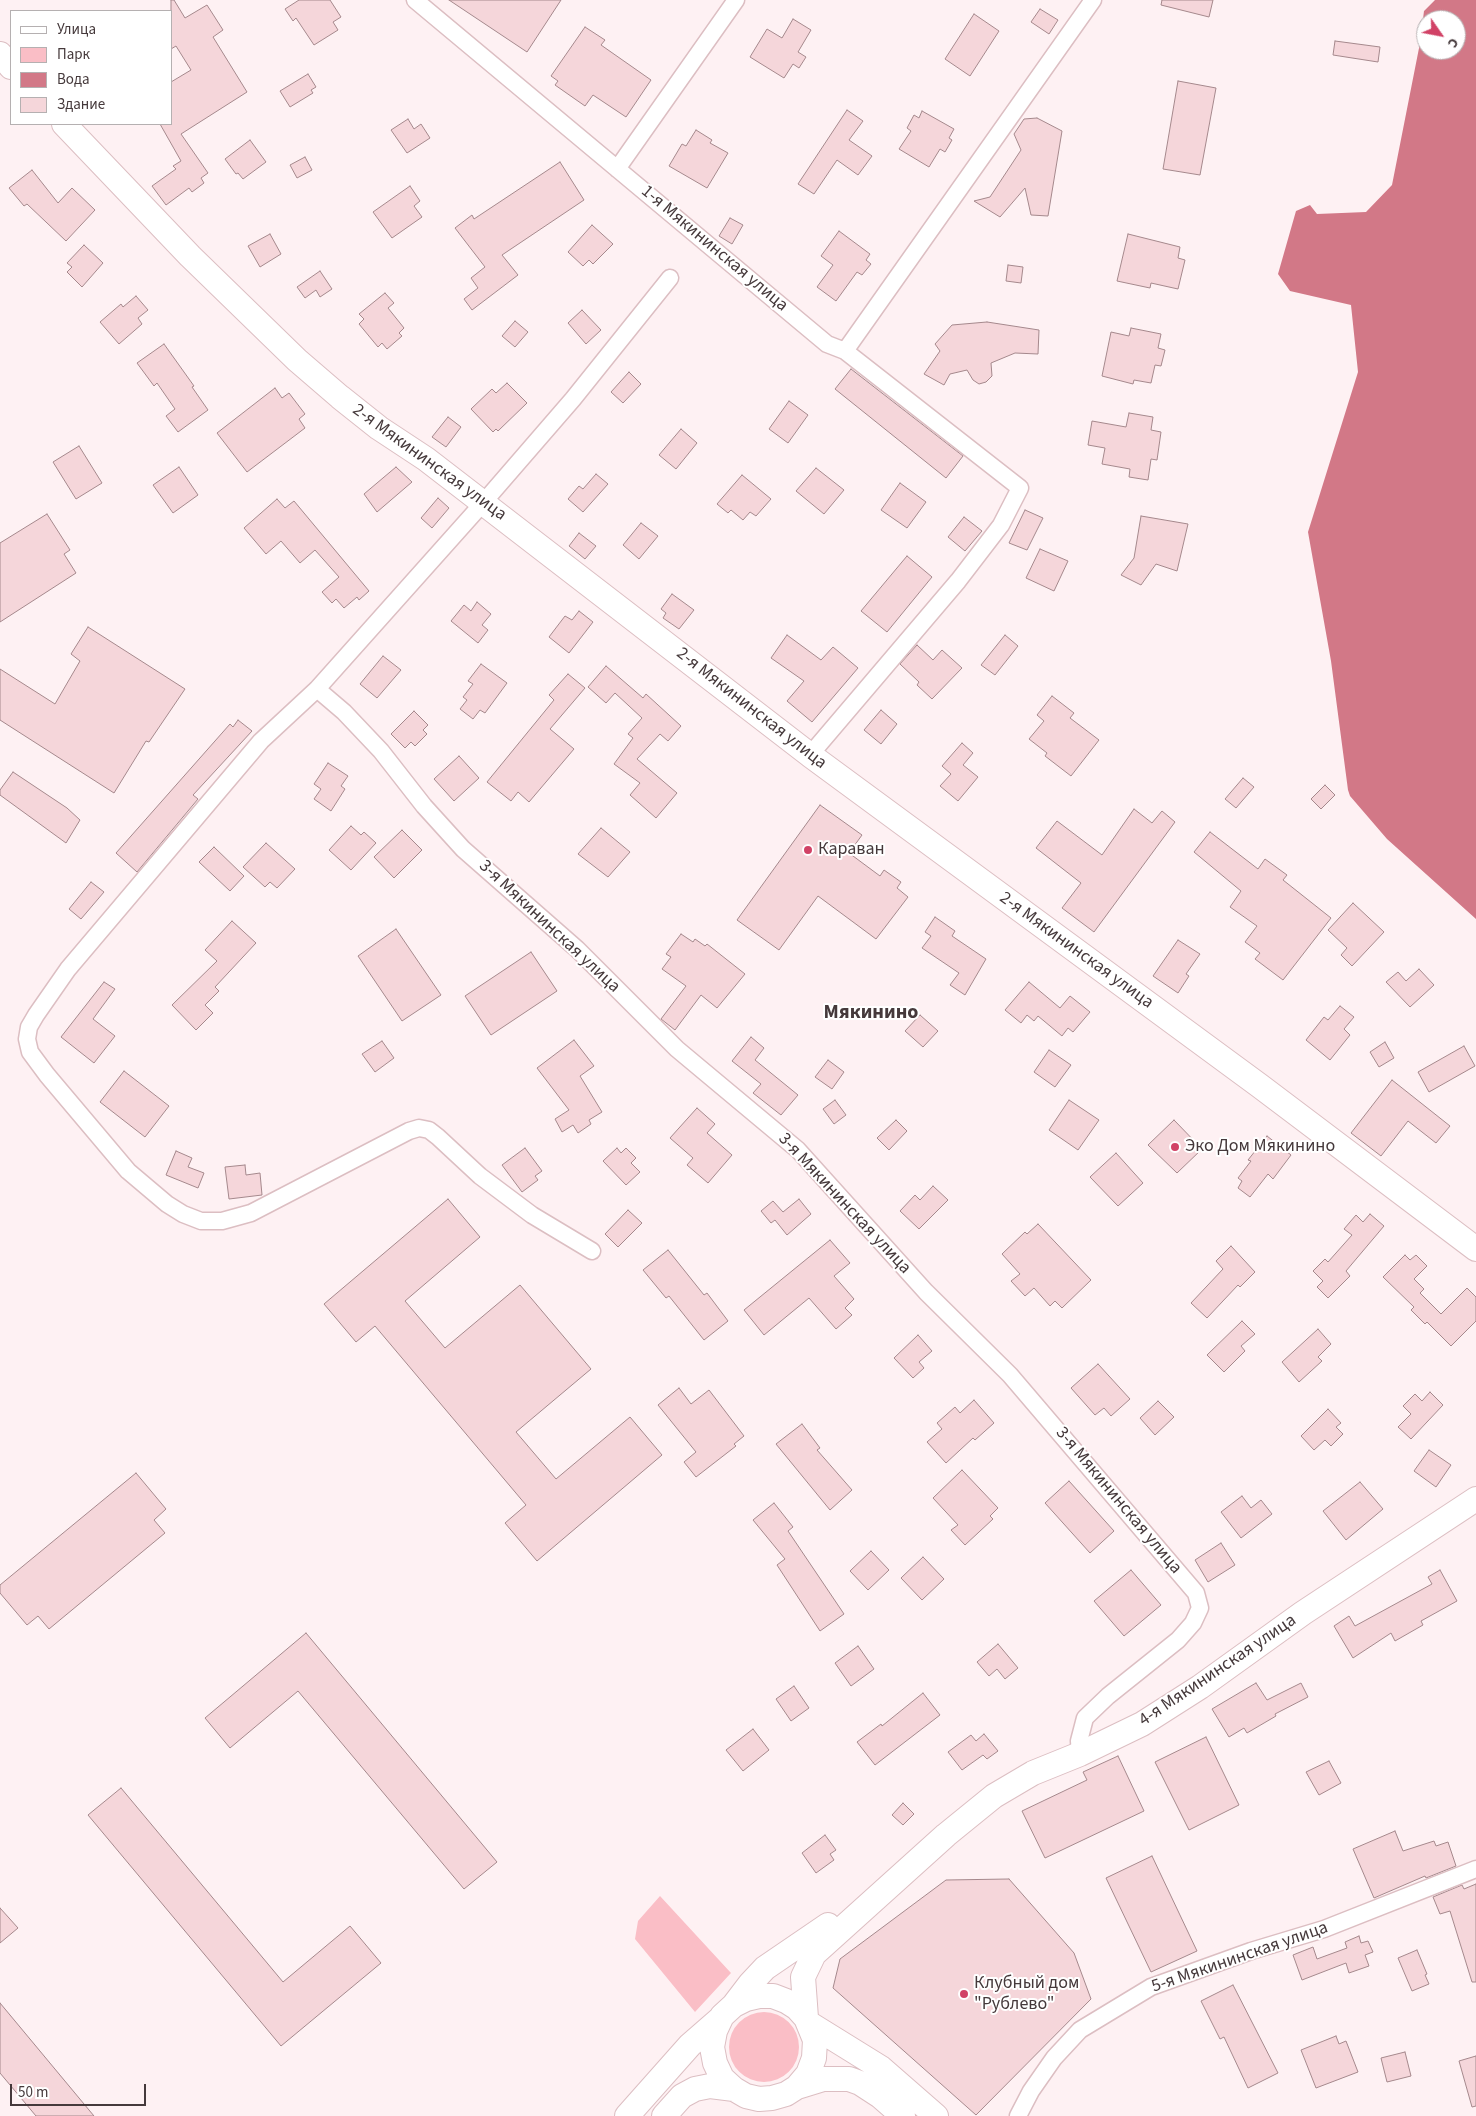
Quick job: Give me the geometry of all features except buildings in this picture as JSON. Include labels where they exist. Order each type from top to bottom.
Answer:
[{"type":"street","name":"1-я Мякининская улица","points":[[415,0],[827,344],[845,351],[1020,488],[1001,524],[958,581],[810,755]]},
{"type":"street","points":[[617,169],[736,0]]},
{"type":"street","points":[[845,351],[1093,0]]},
{"type":"street","points":[[0,54],[10,66]]},
{"type":"street","name":"2-я Мякининская улица","points":[[65,125],[190,256],[297,360],[340,398],[483,502],[810,755],[1260,1086],[1476,1249]]},
{"type":"street","points":[[592,1251],[532,1215],[480,1176],[429,1130],[419,1128],[409,1131],[251,1214],[222,1221],[201,1221],[183,1214],[167,1204],[128,1170],[47,1075],[30,1052],[26,1039],[29,1026],[68,969],[261,741],[317,688],[573,399],[670,278]]},
{"type":"street","name":"3-я Мякининская улица","points":[[317,688],[344,712],[381,751],[424,806],[463,849],[577,949],[677,1049],[798,1150],[926,1292],[1010,1375],[1196,1593],[1200,1608],[1193,1623],[1178,1640],[1108,1696],[1085,1718],[1079,1741],[1080,1754]]},
{"type":"street","name":"4-я Мякининская улица","points":[[808,2021],[803,1977],[814,1954],[994,1796],[1033,1773],[1080,1754],[1142,1724],[1200,1687],[1303,1613],[1476,1498]]},
{"type":"street","name":"5-я Мякининская улица","points":[[1018,2116],[1031,2091],[1054,2058],[1080,2030],[1151,1987],[1251,1951],[1324,1929],[1476,1869]]},
{"type":"street","name":"4-я Мякининская улица","points":[[728,2011],[765,1968],[908,1870]]},
{"type":"street","points":[[627,2116],[684,2051],[728,2011],[753,1998],[773,1996],[791,2004],[824,2034],[881,2068],[936,2116]]},
{"type":"street","points":[[728,2011],[715,2031],[712,2047],[715,2063],[722,2078],[734,2089]]},
{"type":"street","points":[[797,2087],[808,2074],[814,2058],[815,2040],[808,2021]]},
{"type":"street","points":[[664,2116],[682,2096],[695,2089],[710,2086],[734,2089],[752,2097],[772,2098],[786,2094],[797,2087],[823,2079],[849,2079],[860,2083],[880,2096],[902,2116]]},
{"type":"green space","points":[[660,1896],[731,1973],[695,2012],[635,1939],[638,1921]]},
{"type":"green space","points":[[764,2012],[777,2015],[789,2022],[796,2034],[799,2047],[796,2060],[789,2072],[777,2079],[764,2082],[751,2079],[739,2072],[732,2060],[729,2047],[732,2034],[739,2022],[751,2015]]},
{"type":"water","points":[[1435,0],[1476,0],[1476,919],[1387,839],[1350,796],[1348,790],[1331,661],[1308,532],[1358,372],[1351,305],[1290,291],[1278,274],[1296,211],[1310,205],[1317,214],[1366,212],[1392,185],[1417,60],[1466,60],[1466,10],[1425,10]]},
{"type":"place","name":"Караван","points":[[808,850]]},
{"type":"place","name":"Эко Дом Мякинино","points":[[1175,1147]]},
{"type":"place","name":"Клубный дом \"Рублево\"","points":[[964,1994]]},
{"type":"district","name":"Мякинино","points":[[871,1014]]}]
